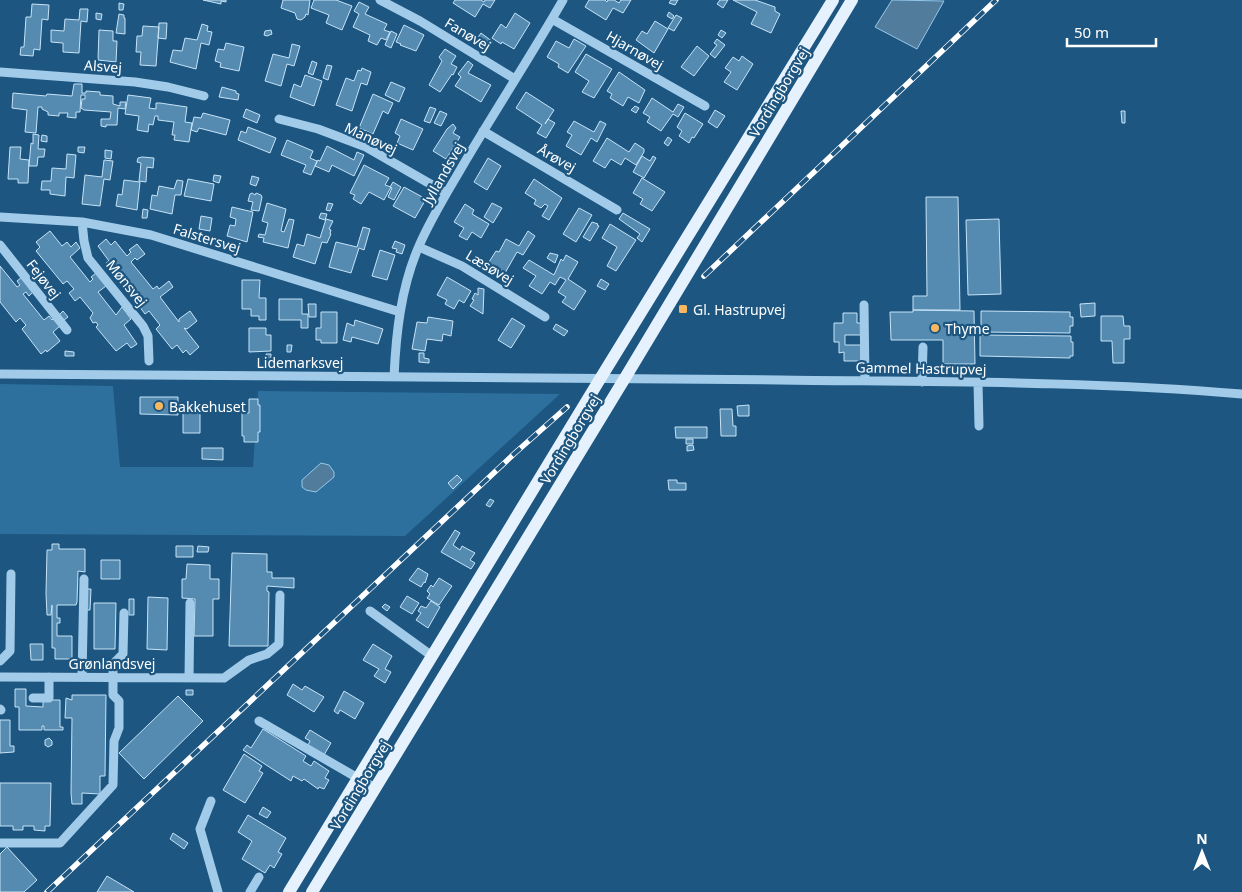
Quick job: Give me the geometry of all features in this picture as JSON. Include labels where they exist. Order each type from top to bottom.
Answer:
[{"type":"main road","name":"Vordingborgvej","points":[[289,892],[600,379],[833,0]]},
{"type":"main road","name":"Vordingborgvej","points":[[312,892],[625,378],[852,0]]},
{"type":"street","name":"Fanøvej","points":[[380,0],[420,21],[515,78]]},
{"type":"street","name":"Jyllandsvej","points":[[394,377],[395,340],[400,312],[419,247],[446,193],[563,0]]},
{"type":"street","name":"Hjarnøvej","points":[[552,19],[705,106]]},
{"type":"street","name":"Alsvej","points":[[0,72],[135,82],[168,87],[204,96]]},
{"type":"street","name":"Manøvej","points":[[279,119],[318,129],[366,147],[446,193]]},
{"type":"street","name":"Årøvej","points":[[483,131],[617,210]]},
{"type":"street","name":"Falstersvej","points":[[0,217],[82,222],[152,235],[400,312]]},
{"type":"street","name":"Mønsvej","points":[[82,222],[88,258],[143,326],[148,336],[149,361]]},
{"type":"street","name":"Fejøvej","points":[[0,245],[67,330]]},
{"type":"street","name":"Læsøvej","points":[[419,247],[462,266],[544,317]]},
{"type":"street","points":[[864,305],[866,381]]},
{"type":"street","points":[[922,382],[923,347]]},
{"type":"street","name":"Lidemarksvej","points":[[0,374],[600,379]]},
{"type":"street","name":"Gammel Hastrupvej","points":[[600,379],[1085,384],[1242,394]]},
{"type":"street","points":[[978,383],[979,426]]},
{"type":"street","points":[[0,661],[10,651],[11,574]]},
{"type":"street","points":[[82,677],[84,580]]},
{"type":"street","name":"Grønlandsvej","points":[[0,677],[224,678],[249,660],[267,654],[279,644],[280,595]]},
{"type":"street","points":[[189,678],[190,603]]},
{"type":"street","points":[[370,611],[432,656]]},
{"type":"street","points":[[0,843],[60,843],[113,784],[114,741],[119,728],[119,701],[113,695],[112,664],[123,654],[124,613]]},
{"type":"street","points":[[33,698],[49,698],[50,677]]},
{"type":"street","points":[[259,721],[375,788]]},
{"type":"street","points":[[211,801],[200,829],[218,892]]},
{"type":"street","points":[[250,892],[259,877]]},
{"type":"shaded area","points":[[892,0],[944,1],[917,49],[875,27]]},
{"type":"shaded area","points":[[0,384],[113,386],[120,467],[253,467],[258,391],[560,394],[405,536],[0,534]]},
{"type":"shaded area","points":[[321,463],[329,465],[334,472],[334,477],[316,492],[306,490],[302,487],[302,480]]},
{"type":"building","points":[[203,0],[226,0],[226,2],[221,1],[221,4]]},
{"type":"building","points":[[283,0],[310,0],[308,15],[306,14],[301,20],[297,19],[295,13],[281,8]]},
{"type":"building","points":[[314,0],[336,0],[352,6],[342,30],[326,23],[329,15],[311,8]]},
{"type":"building","points":[[455,0],[481,0],[484,2],[485,0],[495,0],[490,8],[483,4],[475,17],[453,3]]},
{"type":"building","points":[[589,0],[605,0],[607,2],[608,0],[614,0],[619,3],[621,0],[631,0],[623,13],[613,8],[606,20],[585,7]]},
{"type":"building","points":[[671,0],[678,0],[675,5],[669,3]]},
{"type":"building","points":[[720,0],[728,0],[723,8],[717,4]]},
{"type":"building","points":[[733,0],[755,0],[775,7],[775,11],[780,14],[771,33],[751,24],[757,12]]},
{"type":"building","points":[[359,2],[369,7],[365,14],[387,24],[384,30],[390,32],[386,40],[381,38],[377,45],[368,41],[370,35],[353,27],[359,14],[354,11]]},
{"type":"building","points":[[119,3],[124,4],[123,10],[119,10]]},
{"type":"building","points":[[32,4],[49,5],[48,20],[42,19],[40,50],[34,49],[33,56],[20,55],[21,47],[24,47],[26,17],[31,17]]},
{"type":"building","points":[[80,9],[88,9],[87,22],[81,21],[79,53],[63,52],[63,43],[51,42],[51,30],[64,31],[65,19],[79,20]]},
{"type":"building","points":[[669,12],[674,16],[672,19],[667,16]]},
{"type":"building","points":[[96,13],[102,14],[101,20],[96,19]]},
{"type":"building","points":[[515,13],[530,23],[514,49],[492,38],[501,24],[506,28]]},
{"type":"building","points":[[119,14],[124,15],[125,18],[125,34],[116,33]]},
{"type":"building","points":[[676,15],[682,18],[674,31],[668,28]]},
{"type":"building","points":[[655,21],[668,29],[654,53],[636,40],[642,31],[647,34]]},
{"type":"building","points":[[159,23],[167,23],[166,39],[158,38]]},
{"type":"building","points":[[202,24],[208,26],[207,31],[212,32],[209,45],[201,43],[196,69],[170,62],[173,50],[182,51],[185,38],[197,40]]},
{"type":"building","points":[[404,25],[424,35],[416,51],[396,42]]},
{"type":"building","points":[[143,26],[159,27],[156,66],[140,65],[141,52],[136,52],[137,36],[142,36]]},
{"type":"building","points":[[99,30],[113,31],[113,41],[117,41],[116,62],[98,60]]},
{"type":"building","points":[[271,30],[272,34],[264,35],[265,31]]},
{"type":"building","points":[[721,30],[726,33],[722,38],[718,35]]},
{"type":"building","points":[[391,31],[397,34],[391,48],[385,45]]},
{"type":"building","points":[[481,33],[493,42],[489,47],[477,39]]},
{"type":"building","points":[[574,39],[586,46],[568,73],[558,67],[559,64],[547,57],[556,41],[569,48]]},
{"type":"building","points":[[717,39],[725,45],[715,58],[710,54],[717,45],[714,43]]},
{"type":"building","points":[[226,43],[244,47],[239,71],[220,67],[221,63],[215,61],[218,49],[224,50]]},
{"type":"building","points":[[292,44],[300,46],[294,66],[287,64],[281,86],[265,81],[273,54],[289,58]]},
{"type":"building","points":[[697,46],[709,56],[694,76],[681,67]]},
{"type":"building","points":[[445,49],[456,56],[451,64],[457,67],[440,92],[429,85],[442,61],[439,57]]},
{"type":"building","points":[[586,54],[612,69],[594,98],[582,92],[589,81],[575,72]]},
{"type":"building","points":[[742,56],[753,64],[737,90],[724,82],[731,72],[725,68],[733,57],[739,61]]},
{"type":"building","points":[[312,61],[317,63],[313,75],[308,73]]},
{"type":"building","points":[[468,61],[473,65],[468,73],[491,85],[481,102],[455,86],[461,77],[458,74]]},
{"type":"building","points":[[327,65],[332,66],[328,80],[323,78]]},
{"type":"building","points":[[362,68],[371,72],[367,85],[361,83],[352,111],[336,105],[346,78],[354,81],[358,70],[361,71]]},
{"type":"building","points":[[619,72],[645,90],[639,103],[628,97],[623,106],[610,98],[612,94],[607,91]]},
{"type":"building","points":[[305,75],[322,81],[314,106],[290,97],[294,84],[301,87]]},
{"type":"building","points":[[391,82],[405,88],[399,102],[385,95]]},
{"type":"building","points":[[74,84],[82,84],[82,93],[86,93],[86,91],[100,92],[100,95],[113,96],[113,104],[120,106],[120,102],[126,102],[125,109],[118,108],[117,125],[101,126],[101,119],[110,119],[111,112],[84,110],[81,108],[82,99],[85,99],[85,95],[81,95],[80,112],[76,112],[76,118],[67,117],[68,113],[59,113],[59,116],[48,115],[48,112],[42,109],[42,107],[38,107],[36,133],[25,132],[27,110],[12,108],[13,93],[72,96]]},
{"type":"building","points":[[222,87],[236,91],[239,94],[238,100],[219,97]]},
{"type":"building","points":[[526,92],[554,110],[548,119],[555,123],[546,138],[537,133],[542,125],[516,108]]},
{"type":"building","points":[[373,94],[393,103],[388,114],[383,111],[373,134],[359,128]]},
{"type":"building","points":[[128,95],[151,98],[149,108],[156,109],[156,103],[187,107],[185,122],[192,123],[189,142],[174,140],[175,135],[172,135],[174,122],[158,120],[158,116],[155,116],[153,125],[149,124],[148,132],[137,130],[139,116],[125,114]]},
{"type":"building","points":[[652,98],[673,112],[678,104],[684,107],[678,117],[673,114],[661,131],[647,122],[650,117],[643,113]]},
{"type":"building","points":[[635,106],[639,108],[636,113],[631,110]]},
{"type":"building","points":[[430,107],[436,109],[430,123],[424,121]]},
{"type":"building","points":[[246,109],[260,115],[257,123],[243,117]]},
{"type":"building","points":[[715,110],[725,116],[717,128],[708,122]]},
{"type":"building","points":[[440,111],[447,114],[441,126],[434,123]]},
{"type":"building","points":[[1121,111],[1125,111],[1125,123],[1122,123]]},
{"type":"building","points":[[203,113],[230,120],[226,135],[199,128],[197,132],[191,130],[194,117],[201,118]]},
{"type":"building","points":[[685,113],[703,124],[689,143],[679,136],[682,131],[677,127]]},
{"type":"building","points":[[401,119],[423,129],[413,150],[397,143],[400,136],[395,133]]},
{"type":"building","points":[[574,121],[594,132],[600,121],[606,124],[597,142],[591,138],[581,155],[566,146],[572,135],[567,132]]},
{"type":"building","points":[[453,124],[456,128],[453,133],[460,137],[446,159],[433,151],[447,129]]},
{"type":"building","points":[[248,127],[276,138],[270,153],[238,140],[241,131],[246,133]]},
{"type":"building","points":[[33,134],[39,135],[38,149],[45,149],[44,157],[38,157],[37,166],[29,166],[31,143],[33,144]]},
{"type":"building","points":[[42,135],[47,136],[47,142],[41,141]]},
{"type":"building","points":[[668,137],[672,140],[668,146],[664,143]]},
{"type":"building","points":[[607,138],[629,152],[635,143],[644,149],[636,165],[625,158],[621,165],[611,159],[605,168],[593,161]]},
{"type":"building","points":[[287,140],[313,151],[310,158],[317,161],[311,175],[303,172],[306,165],[281,155]]},
{"type":"building","points":[[327,146],[354,160],[357,152],[364,155],[354,176],[332,165],[329,172],[315,166],[318,160],[320,161]]},
{"type":"building","points":[[10,147],[21,147],[20,159],[29,160],[28,183],[18,183],[18,179],[8,179]]},
{"type":"building","points":[[78,147],[85,147],[84,153],[78,152]]},
{"type":"building","points":[[105,150],[112,151],[111,159],[105,158]]},
{"type":"building","points":[[67,154],[76,155],[74,178],[66,177],[65,196],[50,194],[50,190],[41,190],[42,181],[51,181],[52,168],[66,169]]},
{"type":"building","points":[[642,156],[650,161],[653,156],[656,158],[644,178],[633,172]]},
{"type":"building","points":[[138,158],[154,158],[153,168],[147,167],[146,182],[139,181],[141,163],[137,162]]},
{"type":"building","points":[[488,158],[501,166],[487,190],[474,182]]},
{"type":"building","points":[[104,160],[113,161],[110,180],[104,179],[100,206],[82,204],[85,175],[102,177]]},
{"type":"building","points":[[364,165],[389,178],[385,185],[391,187],[384,200],[369,192],[361,204],[353,199],[355,195],[350,193]]},
{"type":"building","points":[[214,175],[221,176],[219,183],[213,181]]},
{"type":"building","points":[[252,176],[259,178],[256,186],[250,184]]},
{"type":"building","points":[[642,178],[665,192],[652,211],[640,204],[643,199],[633,193]]},
{"type":"building","points":[[188,179],[214,184],[211,201],[184,196]]},
{"type":"building","points":[[534,179],[562,198],[549,220],[542,216],[548,206],[545,204],[541,208],[534,204],[536,200],[525,193]]},
{"type":"building","points":[[124,180],[140,182],[137,210],[116,206],[118,194],[122,195]]},
{"type":"building","points":[[177,180],[183,181],[181,195],[175,195],[172,214],[150,209],[152,195],[157,196],[159,186],[174,189]]},
{"type":"building","points":[[393,182],[401,187],[394,200],[388,197]]},
{"type":"building","points":[[404,187],[426,199],[415,218],[393,206]]},
{"type":"building","points":[[252,193],[262,197],[259,211],[251,210],[253,202],[248,201]]},
{"type":"building","points":[[926,197],[958,197],[960,310],[913,310],[913,296],[927,296]]},
{"type":"building","points":[[267,203],[286,209],[281,231],[284,232],[289,219],[294,220],[288,248],[263,242],[264,238],[258,237],[259,234],[265,235],[268,223],[262,221]]},
{"type":"building","points":[[328,203],[333,204],[330,211],[326,210]]},
{"type":"building","points":[[492,203],[502,208],[493,223],[484,217]]},
{"type":"building","points":[[465,204],[474,210],[472,214],[489,224],[481,238],[472,232],[467,240],[459,236],[464,228],[454,222]]},
{"type":"building","points":[[232,207],[253,212],[247,242],[227,236],[230,225],[235,226],[236,219],[230,217]]},
{"type":"building","points":[[579,208],[592,215],[576,242],[563,234]]},
{"type":"building","points":[[143,209],[148,210],[147,218],[142,218]]},
{"type":"building","points":[[321,213],[327,214],[325,220],[319,218]]},
{"type":"building","points":[[623,213],[650,229],[642,242],[637,238],[640,234],[619,219]]},
{"type":"building","points":[[201,216],[212,218],[210,231],[199,229]]},
{"type":"building","points":[[326,219],[333,221],[329,229],[331,234],[327,243],[322,242],[315,264],[293,257],[297,244],[304,246],[307,234],[320,238]]},
{"type":"building","points":[[999,219],[1001,294],[968,295],[966,220]]},
{"type":"building","points":[[592,222],[599,226],[590,241],[583,237]]},
{"type":"building","points":[[610,224],[636,240],[616,271],[607,266],[617,247],[602,238]]},
{"type":"building","points":[[363,227],[370,229],[364,250],[359,248],[351,273],[329,267],[336,242],[357,247]]},
{"type":"building","points":[[50,231],[62,246],[67,242],[71,247],[76,242],[80,248],[70,257],[90,282],[93,279],[91,277],[96,273],[106,286],[98,292],[116,315],[122,307],[131,319],[124,325],[137,344],[131,348],[127,343],[116,351],[96,327],[98,325],[96,322],[93,323],[90,318],[93,313],[80,297],[75,301],[69,293],[74,289],[67,281],[63,284],[36,251],[40,247],[36,242]]},
{"type":"building","points":[[528,231],[535,236],[523,255],[517,252],[505,273],[489,262],[496,251],[499,252],[506,239],[519,246]]},
{"type":"building","points":[[106,239],[111,245],[115,241],[127,256],[131,252],[129,250],[137,244],[145,254],[131,262],[153,289],[157,286],[159,289],[169,281],[173,287],[160,297],[179,322],[179,319],[190,311],[197,321],[187,329],[184,328],[199,347],[190,355],[186,350],[183,353],[177,345],[172,349],[156,329],[160,325],[149,311],[145,314],[139,306],[143,303],[114,267],[112,270],[106,263],[109,261],[98,246]]},
{"type":"building","points":[[395,241],[405,245],[402,254],[396,252],[397,249],[392,248]]},
{"type":"building","points":[[380,250],[395,255],[387,280],[372,276]]},
{"type":"building","points":[[550,253],[558,255],[555,263],[547,258]]},
{"type":"building","points":[[566,255],[578,262],[568,279],[586,291],[574,310],[562,302],[566,297],[558,292],[566,280],[560,277],[555,285],[550,282],[542,294],[529,286],[536,276],[523,268],[529,260],[554,275],[561,259],[563,261]]},
{"type":"building","points":[[0,266],[17,287],[20,285],[17,281],[22,277],[33,292],[29,296],[26,292],[23,294],[44,320],[49,316],[52,320],[54,318],[60,326],[53,332],[60,341],[47,352],[46,350],[41,354],[22,329],[26,325],[20,318],[16,322],[0,302]]},
{"type":"building","points":[[447,277],[471,291],[464,303],[459,300],[454,309],[445,304],[447,300],[437,295]]},
{"type":"building","points":[[601,279],[609,284],[605,290],[597,286]]},
{"type":"building","points":[[242,280],[260,280],[259,298],[266,298],[266,320],[259,320],[259,316],[251,316],[251,309],[242,309]]},
{"type":"building","points":[[478,288],[484,289],[483,314],[470,306],[474,300],[472,299],[475,293],[478,295]]},
{"type":"building","points":[[279,299],[302,299],[302,314],[308,314],[308,328],[301,328],[301,320],[279,320]]},
{"type":"building","points":[[1095,303],[1095,316],[1081,317],[1080,304]]},
{"type":"building","points":[[308,304],[316,304],[316,317],[309,317]]},
{"type":"building","points":[[913,310],[974,311],[975,364],[943,364],[943,340],[891,340],[890,312],[913,312]]},
{"type":"building","points":[[63,311],[68,317],[64,320],[59,315]]},
{"type":"building","points":[[981,311],[1070,312],[1070,317],[1073,317],[1073,326],[1070,326],[1070,333],[981,332]]},
{"type":"building","points":[[321,312],[337,312],[337,343],[321,343],[321,340],[316,340],[316,328],[321,328]]},
{"type":"building","points":[[843,313],[857,313],[857,323],[861,323],[861,335],[845,335],[845,345],[861,345],[861,361],[844,361],[844,352],[839,353],[839,342],[834,342],[834,323],[843,323]]},
{"type":"building","points":[[1101,316],[1123,316],[1124,326],[1130,326],[1130,339],[1124,339],[1124,363],[1113,363],[1112,341],[1101,341]]},
{"type":"building","points":[[428,317],[453,321],[451,336],[443,334],[442,341],[427,339],[425,351],[412,349],[417,322],[427,323]]},
{"type":"building","points":[[512,318],[525,326],[511,348],[498,340]]},
{"type":"building","points":[[355,320],[383,329],[378,344],[352,337],[351,342],[343,340],[347,323],[354,326]]},
{"type":"building","points":[[556,324],[568,331],[564,336],[553,329]]},
{"type":"building","points":[[249,328],[266,328],[266,335],[271,335],[271,351],[249,352]]},
{"type":"building","points":[[980,335],[1071,336],[1073,356],[1070,356],[1070,358],[980,356]]},
{"type":"building","points":[[287,345],[292,345],[291,352],[287,352]]},
{"type":"building","points":[[65,351],[74,352],[74,356],[65,356]]},
{"type":"building","points":[[419,353],[424,353],[424,358],[429,359],[429,363],[419,362]]},
{"type":"building","points":[[266,354],[271,354],[271,361],[266,361]]},
{"type":"building","name":"Bakkehuset","points":[[140,397],[178,397],[178,415],[140,414]]},
{"type":"building","points":[[249,399],[258,399],[258,405],[260,405],[258,442],[244,442],[244,436],[242,436],[242,413],[249,413]]},
{"type":"building","points":[[749,405],[749,416],[738,416],[737,406]]},
{"type":"building","points":[[720,409],[732,409],[733,426],[736,426],[736,436],[721,436]]},
{"type":"building","points":[[183,413],[200,413],[200,433],[183,433]]},
{"type":"building","points":[[675,427],[707,427],[707,438],[676,438]]},
{"type":"building","points":[[686,439],[693,439],[693,444],[686,444]]},
{"type":"building","points":[[693,445],[694,450],[687,451],[687,446]]},
{"type":"building","points":[[202,448],[223,448],[223,460],[202,459]]},
{"type":"building","points":[[457,475],[462,480],[453,489],[448,483]]},
{"type":"building","points":[[668,480],[686,483],[686,490],[669,490]]},
{"type":"building","points":[[490,499],[494,501],[490,507],[486,505]]},
{"type":"building","points":[[455,530],[460,533],[453,545],[460,550],[462,546],[475,553],[470,560],[475,563],[471,569],[441,552]]},
{"type":"building","points":[[52,544],[59,544],[59,549],[85,549],[85,572],[78,571],[76,605],[57,605],[57,618],[60,618],[60,623],[57,623],[57,636],[72,636],[72,659],[55,659],[55,648],[52,648],[52,605],[51,615],[47,615],[46,594],[47,550],[52,550]]},
{"type":"building","points":[[176,546],[193,546],[193,557],[176,557]]},
{"type":"building","points":[[198,546],[209,547],[208,552],[197,552]]},
{"type":"building","points":[[232,553],[267,554],[267,572],[272,572],[272,578],[294,578],[294,588],[267,586],[267,591],[269,592],[268,646],[229,646]]},
{"type":"building","points":[[101,560],[120,560],[120,579],[101,579]]},
{"type":"building","points":[[187,564],[210,565],[210,579],[219,579],[219,599],[213,599],[213,636],[194,636],[195,599],[182,598],[182,579],[186,579]]},
{"type":"building","points":[[418,568],[428,574],[425,583],[421,587],[409,580]]},
{"type":"building","points":[[439,578],[452,586],[439,605],[427,598],[430,594],[427,591],[431,585],[433,587]]},
{"type":"building","points":[[87,589],[91,589],[90,610],[86,610]]},
{"type":"building","points":[[407,596],[419,603],[412,614],[400,607]]},
{"type":"building","points":[[148,597],[168,598],[167,650],[147,649]]},
{"type":"building","points":[[129,599],[134,599],[134,615],[129,615]]},
{"type":"building","points":[[431,601],[440,607],[428,628],[416,620],[421,613],[418,611],[421,606],[426,608]]},
{"type":"building","points":[[94,603],[116,603],[115,649],[94,649]]},
{"type":"building","points":[[385,604],[390,607],[387,611],[382,607]]},
{"type":"building","points":[[30,644],[43,644],[43,660],[31,660]]},
{"type":"building","points":[[373,644],[392,656],[385,669],[391,672],[385,683],[374,676],[379,669],[363,660]]},
{"type":"building","points":[[293,684],[302,690],[305,686],[324,697],[314,712],[287,695]]},
{"type":"building","points":[[15,689],[26,689],[26,706],[43,707],[43,700],[60,700],[60,727],[63,727],[63,730],[44,730],[44,726],[42,726],[42,730],[19,730],[19,707],[15,707]]},
{"type":"building","points":[[186,690],[193,690],[193,695],[186,695]]},
{"type":"building","points":[[344,691],[364,703],[355,719],[340,710],[338,714],[334,711]]},
{"type":"building","points":[[72,695],[106,695],[105,776],[100,776],[100,794],[82,793],[82,804],[72,804],[72,718],[65,718],[66,698],[72,700]]},
{"type":"building","points":[[178,696],[203,721],[144,779],[119,753]]},
{"type":"building","points":[[0,720],[10,720],[10,746],[14,746],[14,752],[0,753]]},
{"type":"building","points":[[263,729],[306,756],[303,761],[311,766],[314,761],[329,771],[325,778],[329,780],[324,789],[319,787],[318,789],[304,779],[302,781],[293,776],[291,781],[243,750],[247,745],[251,748]]},
{"type":"building","points":[[310,730],[331,743],[324,755],[308,745],[310,741],[305,738]]},
{"type":"building","points":[[49,738],[52,741],[52,745],[48,747],[45,745],[45,740]]},
{"type":"building","points":[[244,754],[262,766],[259,771],[263,773],[245,803],[223,790]]},
{"type":"building","points":[[0,783],[51,783],[50,826],[45,826],[45,831],[34,830],[34,826],[23,826],[23,830],[13,830],[13,826],[0,826]]},
{"type":"building","points":[[263,807],[271,812],[267,818],[259,814]]},
{"type":"building","points":[[248,815],[286,838],[278,852],[282,854],[274,868],[270,865],[265,873],[242,859],[252,841],[238,832]]},
{"type":"building","points":[[173,833],[188,843],[184,849],[170,839]]},
{"type":"building","points":[[7,847],[37,880],[24,892],[0,892],[0,854]]},
{"type":"building","points":[[107,876],[134,892],[97,892]]},
{"type":"railway","points":[[704,276],[996,0]]},
{"type":"railway","points":[[47,892],[515,453],[567,407]]},
{"type":"place","name":"Gl. Hastrupvej","points":[[683,309]]},
{"type":"place","name":"Thyme","points":[[935,328]]},
{"type":"place","name":"Bakkehuset","points":[[159,406]]}]
